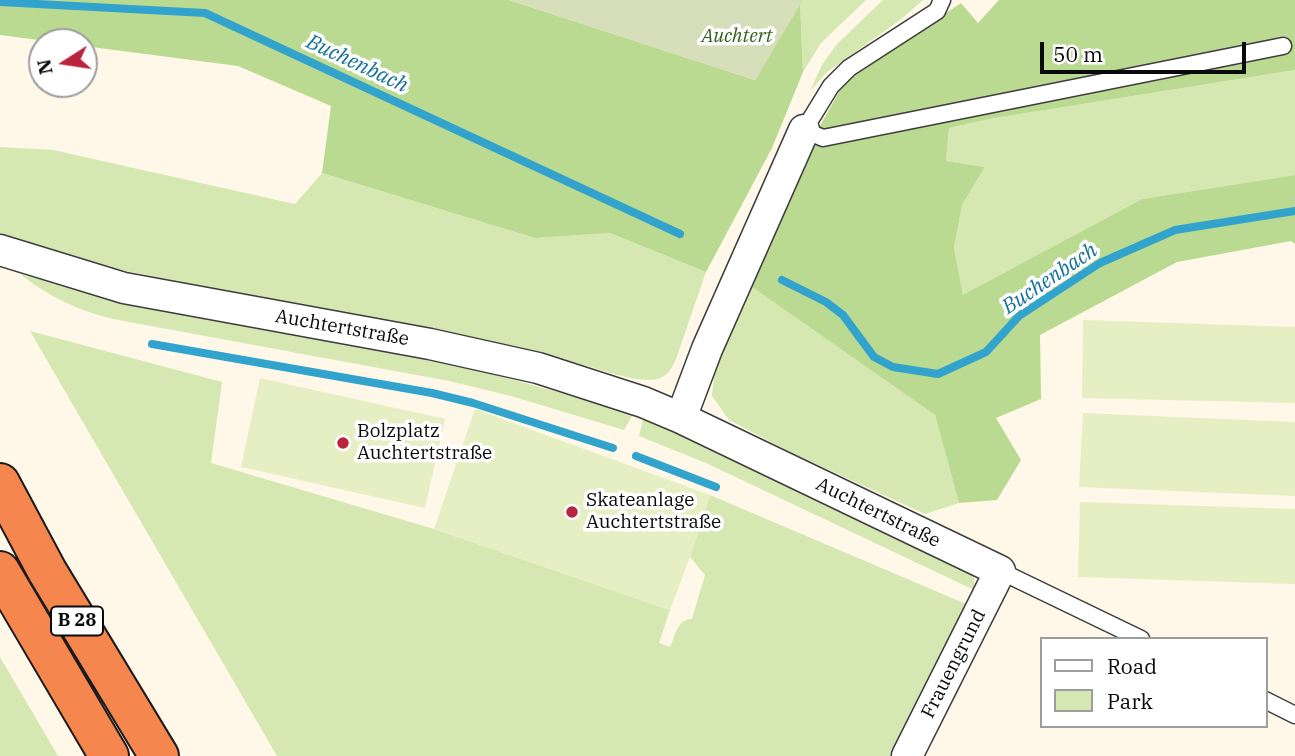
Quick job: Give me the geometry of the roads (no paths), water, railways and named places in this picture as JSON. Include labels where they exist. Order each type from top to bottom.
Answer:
[{"type":"highway","name":"B 28","points":[[0,483],[47,571],[159,756]]},
{"type":"highway","name":"B 28","points":[[0,571],[109,756]]},
{"type":"street","points":[[681,418],[707,349],[804,130]]},
{"type":"street","name":"Auchtertstraße","points":[[0,250],[124,288],[430,344],[538,368],[643,402],[681,418],[1000,571]]},
{"type":"street","name":"Frauengrund","points":[[907,756],[1000,571]]},
{"type":"lane","points":[[942,0],[937,10],[849,68],[831,86],[804,130],[823,138],[1283,46]]},
{"type":"lane","points":[[1000,571],[1116,633]]},
{"type":"lane","points":[[1267,701],[1295,715]]},
{"type":"waterway","name":"Buchenbach","points":[[0,2],[205,13],[680,234]]},
{"type":"waterway","name":"Buchenbach","points":[[782,280],[826,302],[843,315],[874,357],[893,367],[938,374],[986,352],[1019,316],[1100,263],[1175,230],[1295,211]]},
{"type":"waterway","points":[[152,344],[432,393],[473,403],[613,448]]},
{"type":"waterway","points":[[636,456],[716,487]]},
{"type":"place","name":"Bolzplatz Auchtertstraße","points":[[343,443]]},
{"type":"place","name":"Skateanlage Auchtertstraße","points":[[572,512]]},
{"type":"park label","name":"Auchtert","points":[[737,37]]}]
